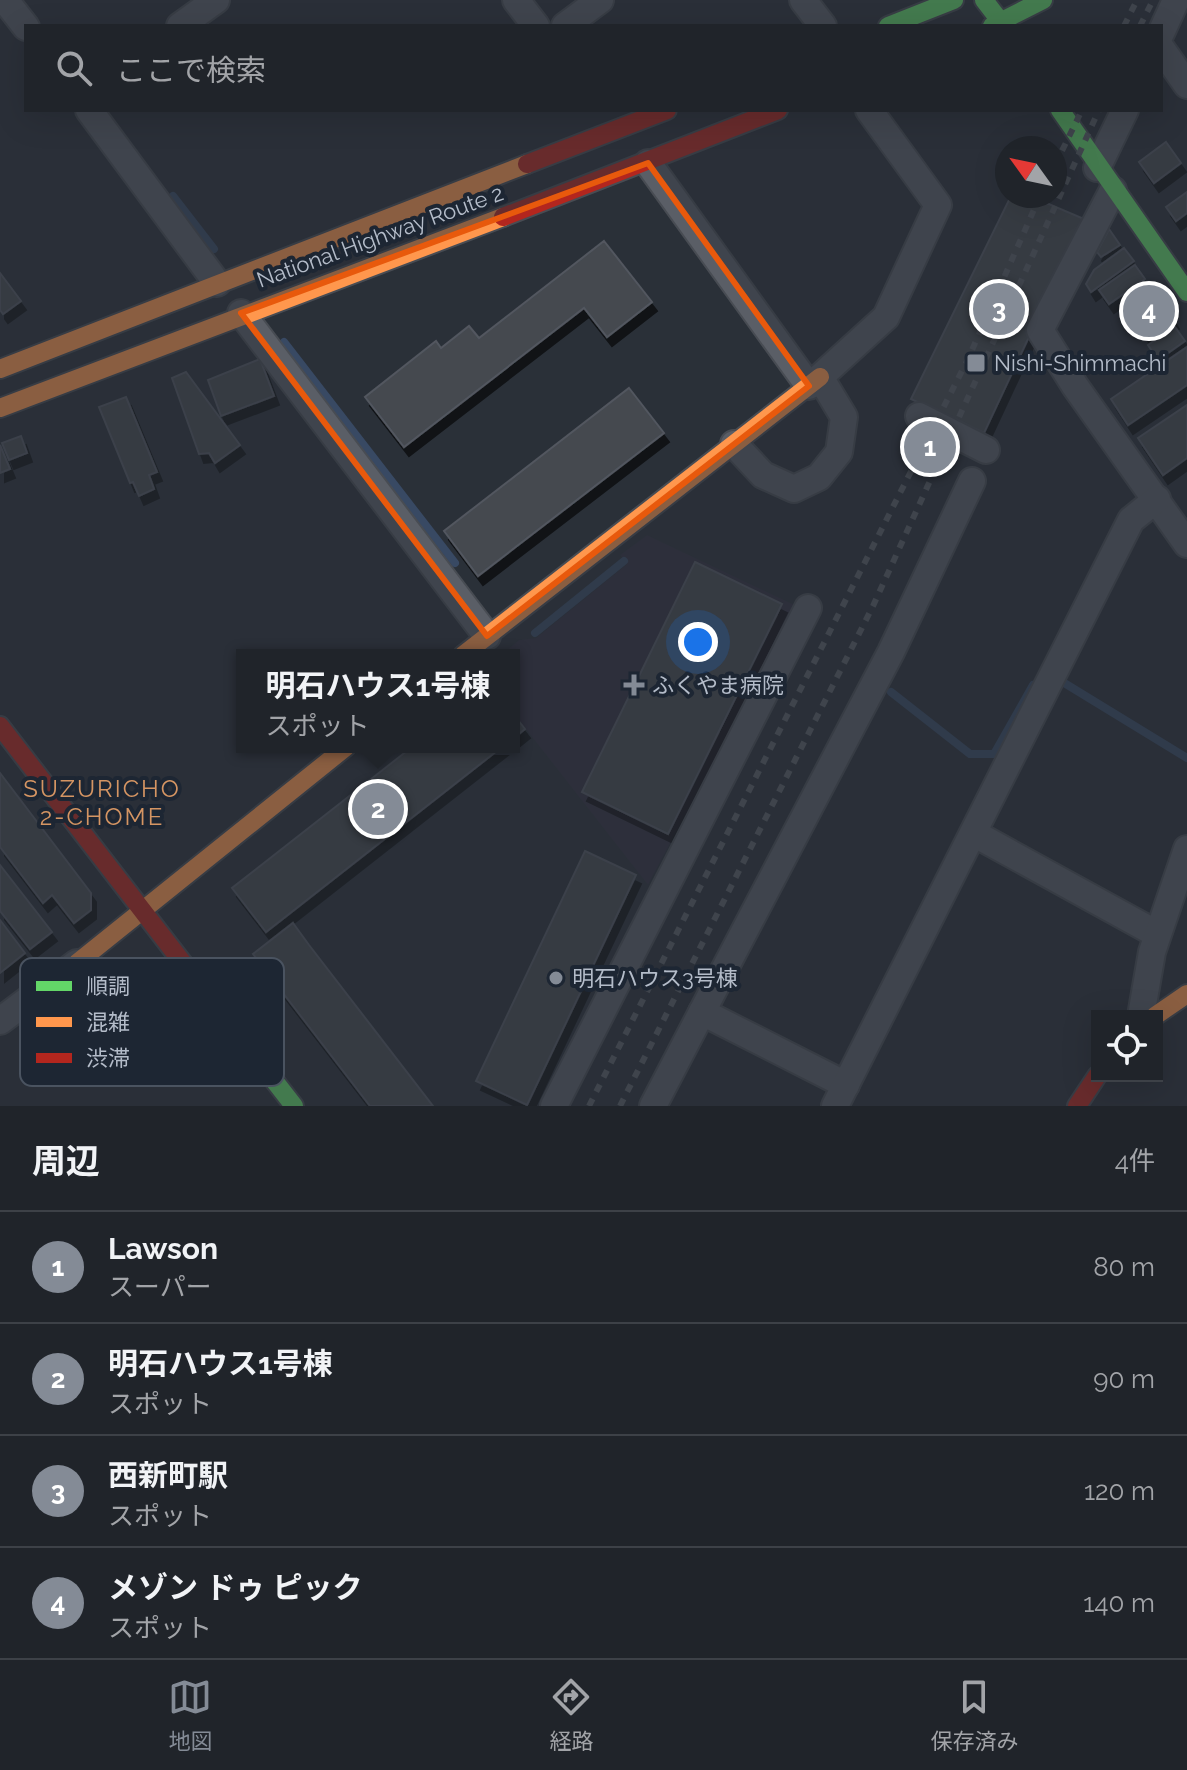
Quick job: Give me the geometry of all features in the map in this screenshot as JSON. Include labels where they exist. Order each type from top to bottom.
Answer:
[{"type":"main road","points":[[893,24],[954,0]]},
{"type":"main road","points":[[984,0],[998,24]]},
{"type":"main road","points":[[1001,24],[1043,0]]},
{"type":"main road","name":"National Highway Route 2","points":[[0,369],[610,120],[656,112]]},
{"type":"main road","name":"National Highway Route 2","points":[[0,408],[241,313],[648,163],[773,112]]},
{"type":"main road","points":[[1061,112],[1097,168],[1187,292]]},
{"type":"main road","points":[[471,649],[814,381]]},
{"type":"main road","points":[[0,726],[178,958]]},
{"type":"main road","points":[[83,958],[140,909],[338,753]]},
{"type":"main road","points":[[1163,1010],[1187,994]]},
{"type":"main road","points":[[1077,1106],[1093,1082]]},
{"type":"main road","points":[[278,1086],[294,1106]]},
{"type":"street","points":[[5,0],[24,24]]},
{"type":"street","points":[[183,24],[216,0]]},
{"type":"street","points":[[516,0],[534,24]]},
{"type":"street","points":[[568,24],[600,0]]},
{"type":"street","points":[[803,0],[821,24]]},
{"type":"street","points":[[1163,29],[1176,0]]},
{"type":"street","points":[[1163,51],[1187,85]]},
{"type":"street","points":[[90,112],[217,283]]},
{"type":"street","points":[[814,381],[886,317],[938,205],[870,112]]},
{"type":"street","points":[[1097,168],[1124,112]]},
{"type":"street","points":[[648,163],[844,417],[839,452],[819,477],[794,489],[763,475],[734,444]]},
{"type":"street","points":[[1113,190],[1040,330],[1075,386],[1187,544]]},
{"type":"street","points":[[241,313],[487,636]]},
{"type":"street","points":[[934,419],[986,450]]},
{"type":"street","points":[[653,1106],[891,652],[972,481]]},
{"type":"street","points":[[702,1012],[841,1096],[1131,520],[1157,499]]},
{"type":"street","points":[[554,1106],[808,608]]},
{"type":"street","points":[[975,834],[1157,934]]},
{"type":"street","points":[[1142,1010],[1157,934],[1187,849]]},
{"type":"street","points":[[0,1021],[20,1006]]},
{"type":"highlighted area","points":[[648,163],[809,386],[487,636],[241,313]]},
{"type":"shaded area","name":"ふくやま病院","points":[[647,535],[797,606],[648,885],[520,722],[520,649],[508,649],[519,640],[536,638],[627,564],[620,555]]},
{"type":"building","points":[[1166,142],[1181,163],[1154,183],[1139,162]]},
{"type":"building","points":[[1187,192],[1187,213],[1176,221],[1166,207]]},
{"type":"building","points":[[1005,208],[1058,208],[1084,219],[984,433],[911,399]]},
{"type":"building","points":[[1109,229],[1120,245],[1101,257],[1097,252]]},
{"type":"building","points":[[604,241],[652,302],[607,337],[584,308],[404,447],[365,397],[436,341],[441,348],[469,326],[479,338]]},
{"type":"building","points":[[1124,248],[1134,261],[1091,292],[1086,284],[1094,270]]},
{"type":"building","points":[[1135,265],[1145,279],[1109,304],[1099,290]]},
{"type":"building","points":[[0,273],[21,301],[3,314],[0,310]]},
{"type":"building","points":[[1151,284],[1174,320],[1147,338],[1123,302]]},
{"type":"building","points":[[1175,327],[1185,341],[1158,360],[1148,345]]},
{"type":"building","points":[[1187,347],[1187,385],[1128,425],[1111,399]]},
{"type":"building","points":[[260,359],[274,396],[221,416],[208,380]]},
{"type":"building","points":[[186,372],[240,445],[215,463],[209,453],[199,454],[172,378]]},
{"type":"building","points":[[629,388],[664,433],[478,576],[444,531]]},
{"type":"building","points":[[126,397],[157,472],[149,475],[154,489],[139,496],[133,482],[130,483],[99,407]]},
{"type":"building","points":[[1187,405],[1187,458],[1163,475],[1138,438]]},
{"type":"building","points":[[21,436],[27,453],[9,460],[2,443]]},
{"type":"building","points":[[0,445],[10,469],[0,473]]},
{"type":"building","points":[[695,562],[782,604],[668,834],[582,792]]},
{"type":"building","points":[[404,753],[494,753],[266,932],[232,888]]},
{"type":"building","points":[[0,773],[91,893],[91,910],[74,923],[52,895],[43,903],[0,847]]},
{"type":"building","name":"明石ハウス3号棟","points":[[585,851],[636,875],[527,1105],[476,1081]]},
{"type":"building","points":[[0,865],[52,932],[30,949],[0,911]]},
{"type":"building","points":[[0,920],[25,953],[0,973]]},
{"type":"building","points":[[293,923],[433,1106],[370,1106],[284,994],[284,958],[256,958],[253,954]]},
{"type":"waterway","points":[[173,196],[214,249]]},
{"type":"waterway","points":[[284,342],[455,563]]},
{"type":"waterway","points":[[535,633],[624,561]]},
{"type":"waterway","points":[[1061,681],[1187,758]]},
{"type":"waterway","points":[[891,692],[970,754],[994,754],[1033,685]]},
{"type":"railway","points":[[1125,24],[1137,0]]},
{"type":"railway","points":[[1141,24],[1153,0]]},
{"type":"railway","points":[[1067,141],[1081,112]]},
{"type":"railway","points":[[620,1106],[873,606],[1098,112]]},
{"type":"railway","points":[[589,1106],[968,359],[1035,208]]},
{"type":"traffic: fast","points":[[893,24],[954,0]]},
{"type":"traffic: fast","points":[[984,0],[1002,24]]},
{"type":"traffic: fast","points":[[996,24],[1043,0]]},
{"type":"traffic: fast","points":[[1061,112],[1187,292]]},
{"type":"traffic: fast","points":[[278,1086],[294,1106]]},
{"type":"traffic: slow","points":[[0,369],[527,164]]},
{"type":"traffic: slow","points":[[0,408],[503,217]]},
{"type":"traffic: slow","points":[[471,649],[820,377]]},
{"type":"traffic: slow","points":[[83,958],[339,753]]},
{"type":"traffic: slow","points":[[1163,1010],[1187,994]]},
{"type":"traffic: jam","points":[[527,164],[662,112]]},
{"type":"traffic: jam","points":[[503,217],[773,112]]},
{"type":"traffic: jam","points":[[0,726],[179,958]]},
{"type":"traffic: jam","points":[[1077,1106],[1093,1082]]},
{"type":"place","name":"西新町駅","points":[[999,309]]},
{"type":"place","name":"メゾン ドゥ ピック","points":[[1149,311]]},
{"type":"place","name":"Nishi-Shimmachi","points":[[976,363]]},
{"type":"place","name":"Lawson","points":[[930,447]]},
{"type":"place","name":"ふくやま病院","points":[[634,685]]},
{"type":"place","name":"明石ハウス1号棟","points":[[378,809]]},
{"type":"place","name":"明石ハウス3号棟","points":[[556,978]]},
{"type":"district","name":"SUZURICHO 2-CHOME","points":[[102,803]]}]
